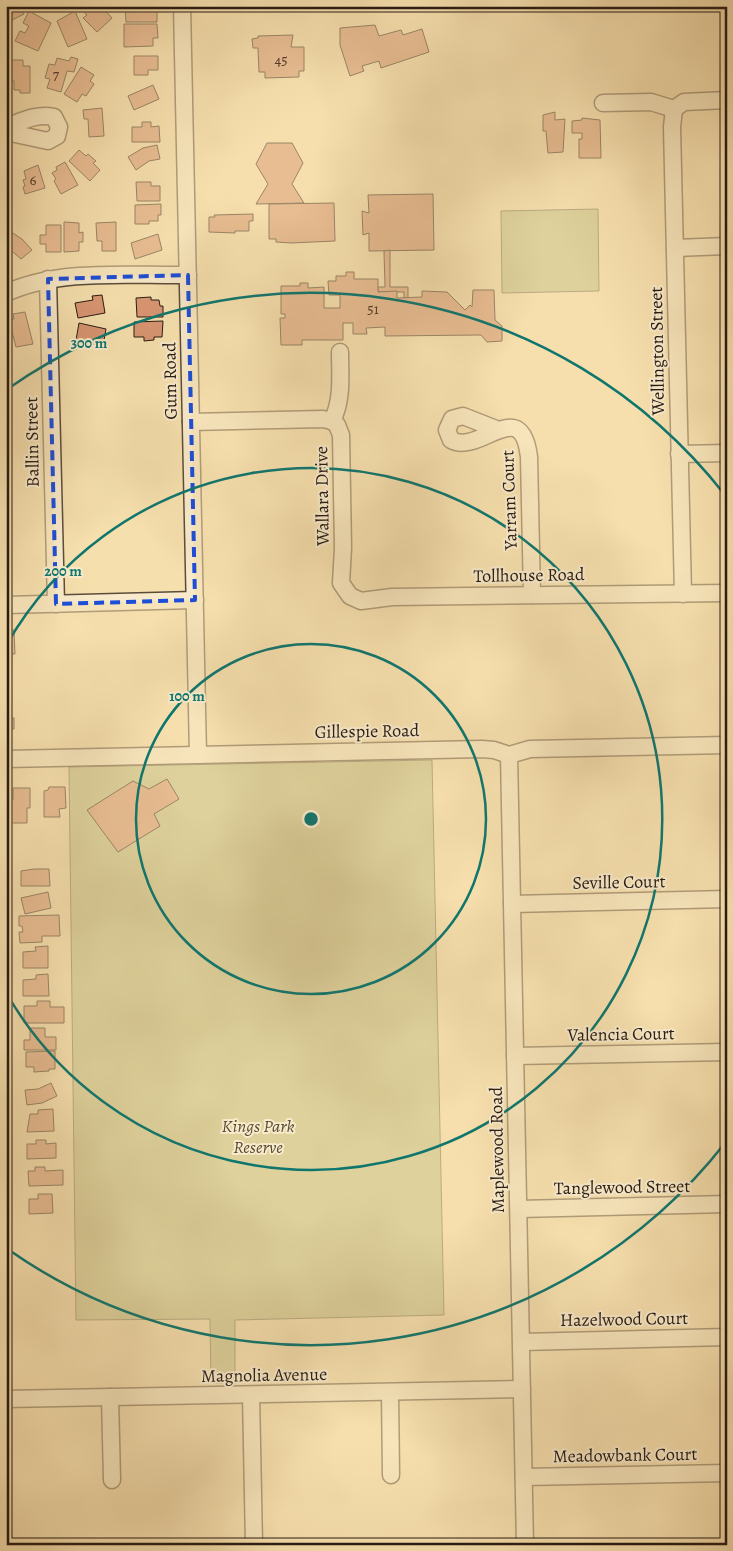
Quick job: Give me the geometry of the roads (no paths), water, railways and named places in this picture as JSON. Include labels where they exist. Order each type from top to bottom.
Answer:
[{"type":"street","name":"Gum Road","points":[[182,6],[198,755]]},
{"type":"street","points":[[603,103],[651,102],[674,109],[684,102],[727,100]]},
{"type":"street","name":"Wellington Street","points":[[674,109],[672,127],[683,594]]},
{"type":"street","points":[[6,127],[47,115],[54,118],[59,127],[57,136],[48,141],[6,132]]},
{"type":"street","points":[[675,248],[727,246]]},
{"type":"street","points":[[6,293],[48,279],[188,275]]},
{"type":"street","name":"Ballin Street","points":[[48,279],[56,604]]},
{"type":"street","name":"Wallara Drive","points":[[340,352],[340,396],[338,409],[332,421],[340,429],[341,435],[343,548],[341,583]]},
{"type":"street","points":[[191,422],[323,419],[332,421]]},
{"type":"street","name":"Yarram Court","points":[[496,429],[517,429],[525,435],[527,443],[532,595]]},
{"type":"street","points":[[680,454],[727,453]]},
{"type":"street","name":"Tollhouse Road","points":[[341,583],[350,596],[361,601],[392,597],[727,593]]},
{"type":"street","points":[[6,605],[195,600]]},
{"type":"street","name":"Gillespie Road","points":[[6,759],[482,749],[494,750],[508,755],[530,749],[727,745]]},
{"type":"street","name":"Maplewood Road","points":[[508,755],[526,1545]]},
{"type":"street","name":"Seville Court","points":[[512,904],[727,900]]},
{"type":"street","name":"Valencia Court","points":[[515,1056],[727,1052]]},
{"type":"street","name":"Tanglewood Street","points":[[519,1209],[727,1204]]},
{"type":"street","name":"Hazelwood Court","points":[[522,1342],[727,1337]]},
{"type":"street","name":"Magnolia Avenue","points":[[6,1399],[522,1389]]},
{"type":"street","points":[[390,1392],[391,1475]]},
{"type":"street","points":[[251,1395],[254,1545]]},
{"type":"street","points":[[110,1397],[112,1480]]},
{"type":"street","name":"Meadowbank Court","points":[[524,1477],[727,1473]]},
{"type":"park label","name":"Kings Park Reserve","points":[[258,1136]]}]
